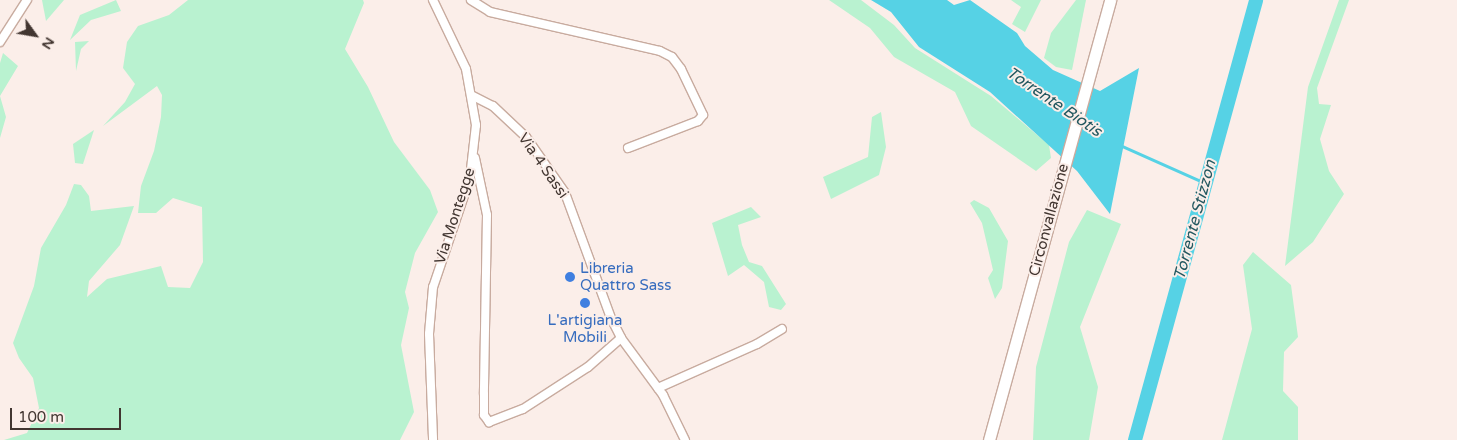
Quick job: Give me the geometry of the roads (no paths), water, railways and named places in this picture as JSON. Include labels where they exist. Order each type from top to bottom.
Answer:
[{"type":"highway","name":"Circonvallazione","points":[[989,440],[1110,0]]},
{"type":"street","points":[[0,42],[26,0]]},
{"type":"street","name":"Via Montegge","points":[[433,0],[466,69],[473,96],[476,125],[470,178],[433,286],[429,334],[433,440]]},
{"type":"street","points":[[471,0],[490,12],[660,51],[672,57],[681,69],[703,115],[698,121],[628,148]]},
{"type":"street","name":"Via 4 Sassi","points":[[473,96],[493,106],[526,137],[565,193],[621,338],[658,388],[685,440]]},
{"type":"street","points":[[474,156],[487,215],[484,415],[489,422],[523,409],[588,367],[621,338]]},
{"type":"street","points":[[658,388],[757,344],[782,329]]},
{"type":"water","points":[[871,0],[947,0],[954,5],[970,0],[1017,33],[1025,46],[1053,70],[1100,91],[1139,68],[1110,214],[1077,171],[990,92],[919,47],[891,12]]},
{"type":"waterway","name":"Torrente Stizzon","points":[[1135,440],[1256,0]]},
{"type":"waterway","name":"Torrente Biotis","points":[[1122,146],[1205,183]]},
{"type":"place","name":"Libreria Quattro Sass","points":[[570,277]]},
{"type":"place","name":"L'artigiana Mobili","points":[[585,303]]}]
